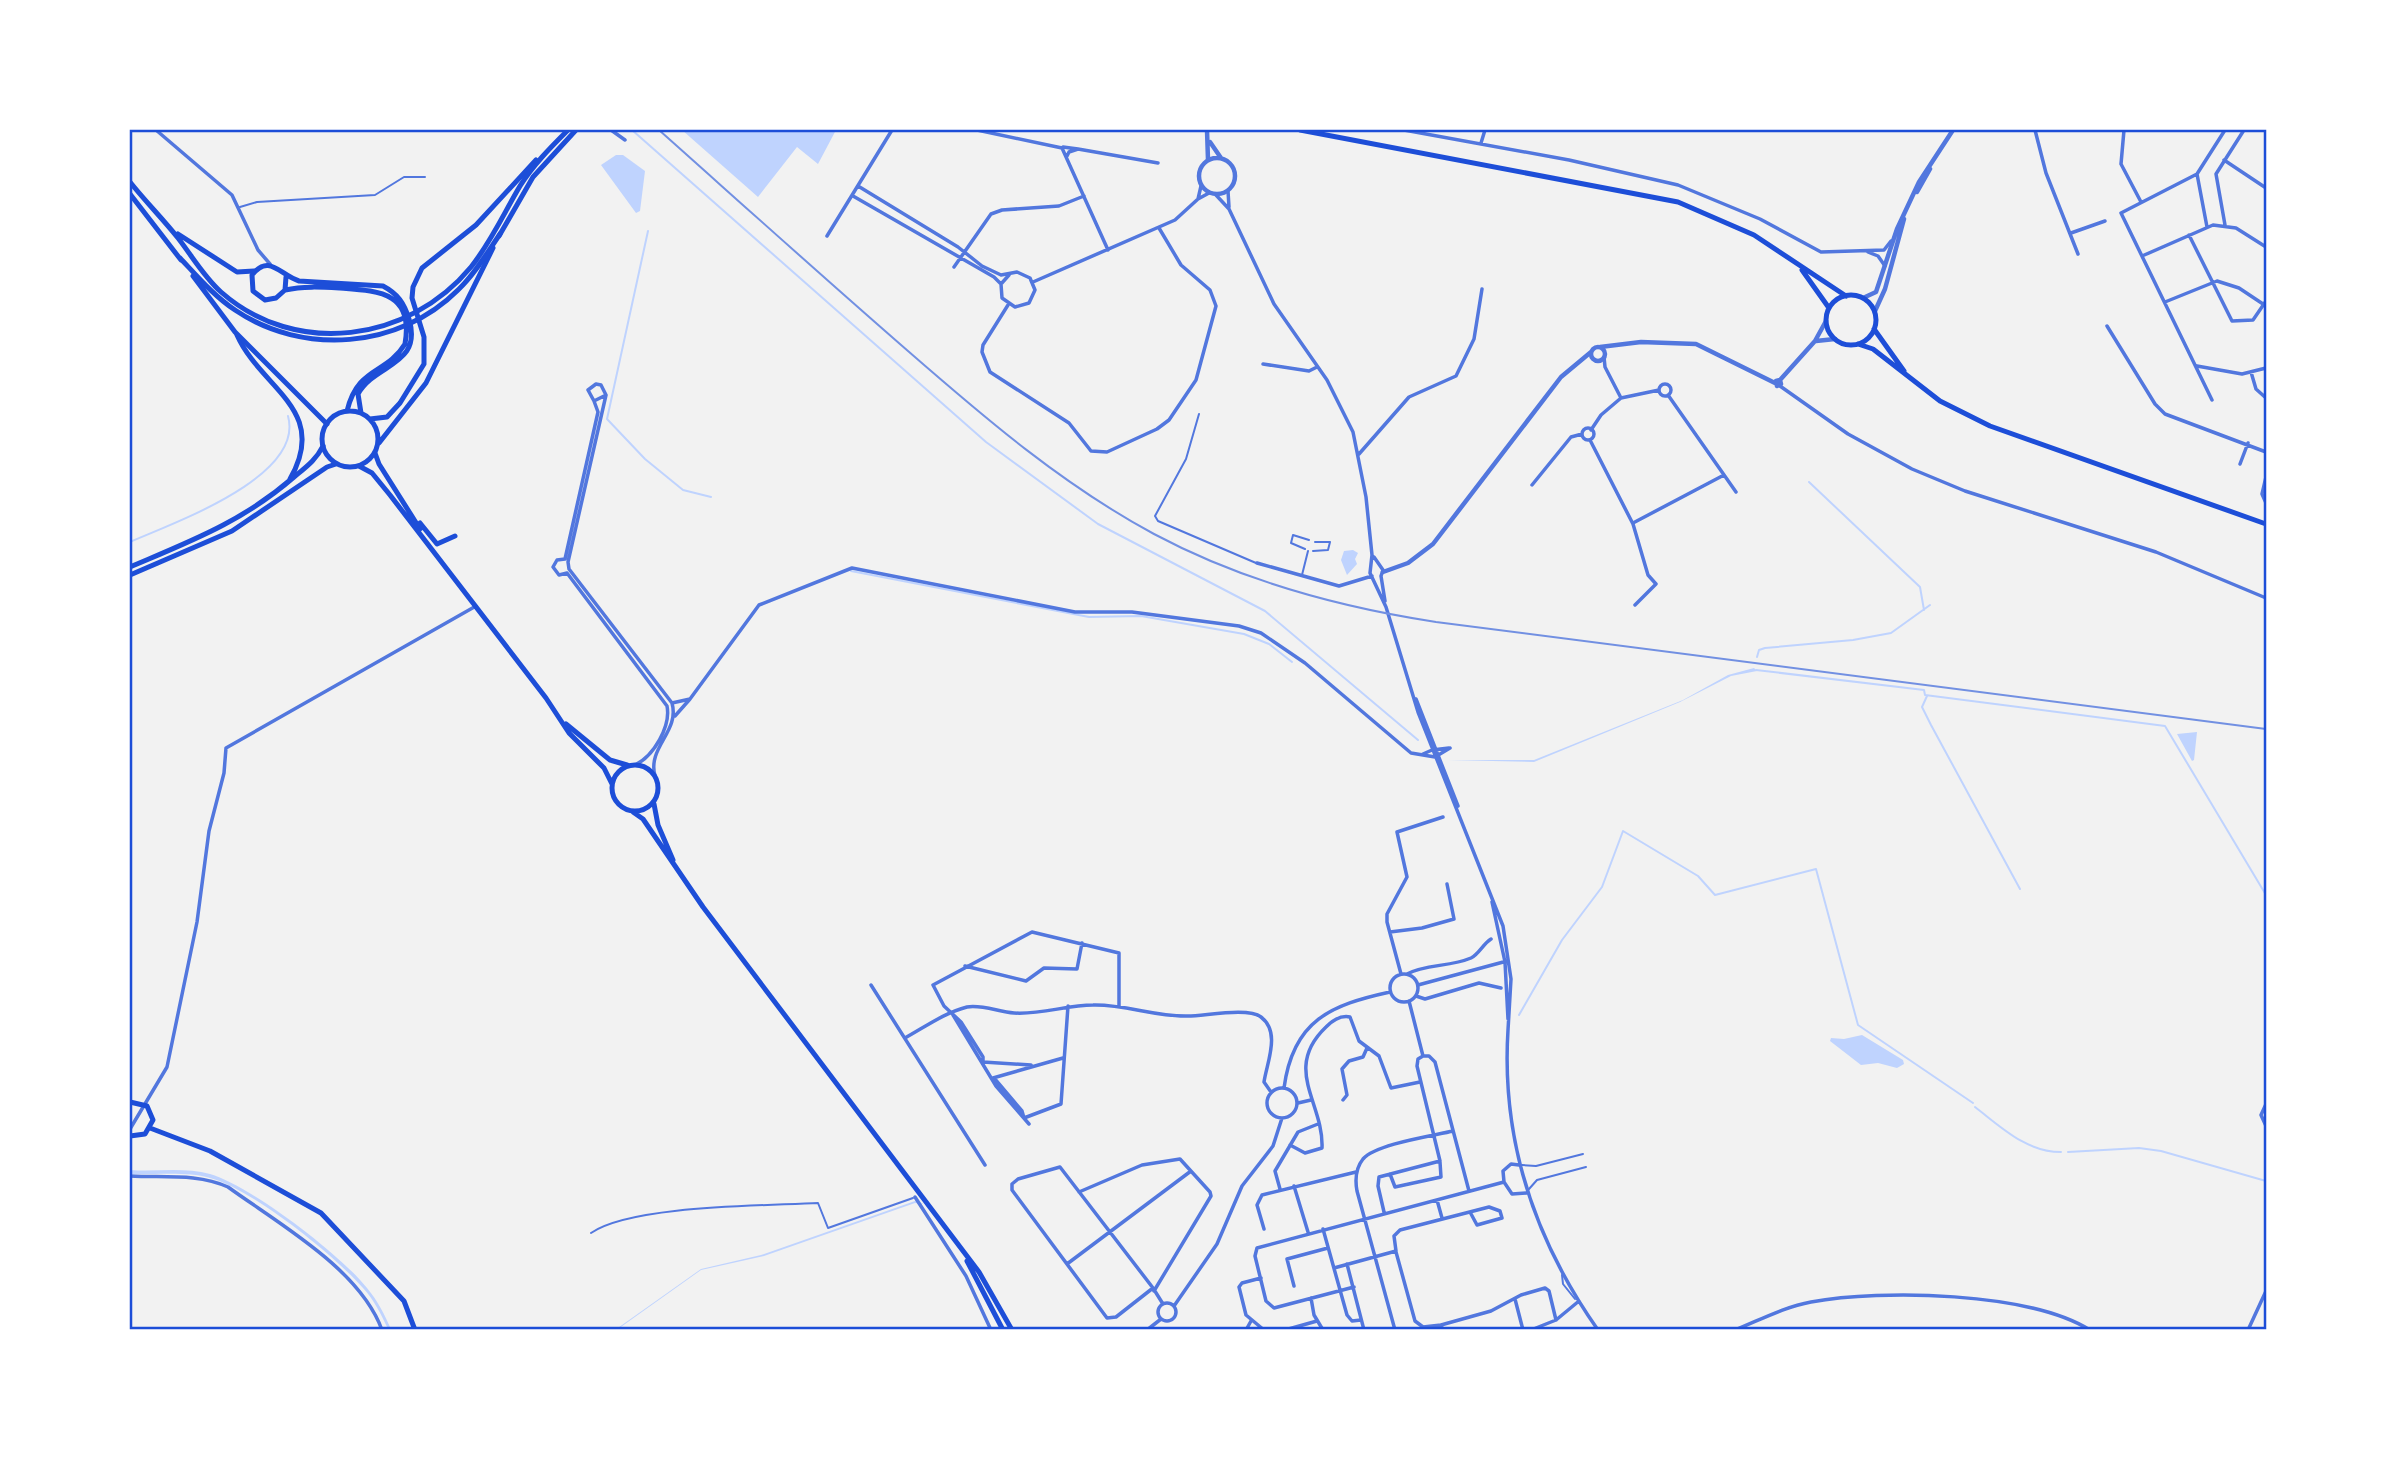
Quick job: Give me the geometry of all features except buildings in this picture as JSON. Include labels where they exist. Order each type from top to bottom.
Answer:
[{"type":"main road","points":[[432,307],[470,268],[522,183],[568,130]]},
{"type":"main road","points":[[370,419],[387,417],[418,379],[424,364],[424,337],[412,298],[413,287],[422,268],[477,225],[568,130]]},
{"type":"main road","points":[[359,466],[375,453],[379,443],[426,383],[500,234],[533,177],[576,130]]},
{"type":"main road","points":[[1300,130],[1678,202],[1745,230],[1846,296],[1863,298],[1874,311],[1874,329],[1883,345],[1911,378]]},
{"type":"main road","points":[[130,181],[206,276],[220,291],[247,310],[284,326],[321,334],[397,326]]},
{"type":"main road","points":[[130,181],[183,239],[237,272],[254,271]]},
{"type":"main road","points":[[130,194],[235,332],[327,424]]},
{"type":"main road","points":[[180,258],[215,295],[235,310],[286,334],[345,340],[397,326],[432,307],[473,274],[500,234]]},
{"type":"main road","points":[[1798,264],[1829,308]]},
{"type":"main road","points":[[347,411],[361,379],[393,358],[405,344],[405,323],[399,305],[380,290],[315,287],[285,290],[276,298],[259,298],[250,282],[254,271],[260,266],[276,266],[286,277],[307,282],[383,286],[394,292],[405,307],[412,330],[410,347],[404,356],[363,384],[358,394],[361,413]]},
{"type":"main road","points":[[285,290],[286,277]]},
{"type":"main road","points":[[1846,296],[1829,308],[1826,321],[1835,339],[1873,349],[1940,401],[1990,426],[2266,522]]},
{"type":"main road","points":[[1858,344],[1867,339],[1874,329]]},
{"type":"main road","points":[[235,332],[241,344],[298,416],[303,439],[302,453],[288,482]]},
{"type":"main road","points":[[130,567],[230,524],[288,482],[317,458],[323,446],[327,424],[336,415],[347,411],[361,413],[370,419],[377,430],[379,443]]},
{"type":"main road","points":[[323,446],[336,464]]},
{"type":"main road","points":[[375,453],[433,549]]},
{"type":"main road","points":[[130,575],[232,531],[327,467],[336,464],[359,466],[372,473],[433,549],[569,733],[604,768],[612,784],[616,802],[643,820],[979,1272],[1012,1329]]},
{"type":"main road","points":[[399,495],[433,542],[443,543],[455,536]]},
{"type":"main road","points":[[562,721],[610,760],[645,767],[655,776],[659,788],[653,810],[677,868]]},
{"type":"main road","points":[[612,784],[617,774],[633,765]]},
{"type":"main road","points":[[633,811],[646,809],[655,801]]},
{"type":"main road","points":[[130,1101],[145,1104],[152,1116],[150,1128],[141,1136],[130,1136]]},
{"type":"main road","points":[[150,1128],[211,1151],[321,1213],[404,1301],[415,1329]]},
{"type":"main road","points":[[956,1242],[1003,1329]]},
{"type":"street","points":[[156,130],[232,195],[240,207],[258,250],[260,266]]},
{"type":"street","points":[[611,130],[625,140]]},
{"type":"street","points":[[827,236],[892,130]]},
{"type":"street","points":[[977,130],[1062,148],[1158,163]]},
{"type":"street","points":[[1207,130],[1210,141],[1221,158],[1231,165],[1236,176],[1228,191],[1229,209]]},
{"type":"street","points":[[1404,130],[1481,143],[1678,185],[1760,219],[1821,252],[1884,250]]},
{"type":"street","points":[[1481,143],[1485,130]]},
{"type":"street","points":[[1884,250],[1953,130]]},
{"type":"street","points":[[2035,130],[2046,173],[2078,254]]},
{"type":"street","points":[[2124,130],[2121,164],[2140,202]]},
{"type":"street","points":[[2212,400],[2121,213],[2197,174],[2225,130]]},
{"type":"street","points":[[2225,225],[2216,182],[2224,160],[2244,130]]},
{"type":"street","points":[[1198,199],[1201,186],[1199,172],[1208,160],[1210,141]]},
{"type":"street","points":[[1062,148],[1108,250]]},
{"type":"street","points":[[1067,156],[1069,152],[1078,149]]},
{"type":"street","points":[[1208,160],[1221,158]]},
{"type":"street","points":[[2224,160],[2266,188]]},
{"type":"street","points":[[2197,174],[2207,227]]},
{"type":"street","points":[[852,196],[959,259],[994,276],[1001,284],[1002,298],[1008,305],[1022,307],[1029,303],[1035,293],[1033,282],[1023,273],[995,273],[958,247],[858,186]]},
{"type":"street","points":[[1201,186],[1216,195],[1229,209],[1274,304],[1338,398],[1359,454],[1372,573],[1386,607],[1410,688],[1503,926],[1511,995],[1507,1091],[1526,1193],[1544,1239],[1562,1274],[1598,1329]]},
{"type":"street","points":[[1216,195],[1228,191]]},
{"type":"street","points":[[1033,282],[1175,220],[1198,199],[1209,193]]},
{"type":"street","points":[[954,267],[991,214],[996,211],[1058,207],[1084,196]]},
{"type":"street","points":[[1874,311],[1885,289],[1908,206]]},
{"type":"street","points":[[2071,233],[2105,221]]},
{"type":"street","points":[[2142,256],[2207,227],[2225,225],[2236,228],[2266,247]]},
{"type":"street","points":[[1008,305],[982,352],[990,372],[1069,423],[1091,451],[1107,452],[1157,429],[1169,420],[1196,380],[1216,306],[1210,290],[1181,265],[1159,228]]},
{"type":"street","points":[[1863,298],[1877,292],[1897,229]]},
{"type":"street","points":[[2165,302],[2211,281],[2227,282],[2266,304],[2253,320],[2232,321],[2211,281],[2189,235]]},
{"type":"street","points":[[258,250],[270,264]]},
{"type":"street","points":[[1884,250],[1889,256],[1885,289]]},
{"type":"street","points":[[1866,252],[1878,256],[1885,266]]},
{"type":"street","points":[[1001,284],[1009,275]]},
{"type":"street","points":[[1359,454],[1409,397],[1455,376],[1474,339],[1482,289]]},
{"type":"street","points":[[1778,383],[1815,341],[1826,321]]},
{"type":"street","points":[[2107,326],[2159,409],[2266,452]]},
{"type":"street","points":[[1815,341],[1835,339]]},
{"type":"street","points":[[1372,573],[1382,574],[1389,568],[1408,563],[1433,544],[1561,377],[1595,348],[1641,342],[1696,344],[1778,383],[1848,434],[1912,469],[1965,491],[2156,552],[2266,598]]},
{"type":"street","points":[[1575,366],[1596,360],[1616,345]]},
{"type":"street","points":[[1600,347],[1605,367],[1621,398]]},
{"type":"street","points":[[1591,352],[1605,367]]},
{"type":"street","points":[[1263,364],[1309,370],[1317,367]]},
{"type":"street","points":[[2196,365],[2242,374],[2266,368]]},
{"type":"street","points":[[2250,372],[2256,389],[2266,398]]},
{"type":"street","points":[[566,561],[606,396],[604,387],[596,384],[588,390],[597,412],[566,561],[568,571],[670,704],[672,717],[653,758],[655,776]]},
{"type":"street","points":[[1659,390],[1661,385],[1667,384],[1671,389],[1668,395]]},
{"type":"street","points":[[1591,430],[1601,415],[1621,398],[1659,390]]},
{"type":"street","points":[[1659,390],[1661,395],[1668,395]]},
{"type":"street","points":[[1668,395],[1736,492]]},
{"type":"street","points":[[594,401],[606,396]]},
{"type":"street","points":[[1582,435],[1584,430],[1591,430]]},
{"type":"street","points":[[1590,440],[1594,435],[1591,430]]},
{"type":"street","points":[[1582,435],[1590,440],[1633,524],[1648,575],[1656,583],[1635,605]]},
{"type":"street","points":[[1532,485],[1571,437],[1582,435]]},
{"type":"street","points":[[2240,464],[2248,443]]},
{"type":"street","points":[[1633,524],[1724,475]]},
{"type":"street","points":[[2266,477],[2262,494],[2266,503]]},
{"type":"street","points":[[1372,555],[1382,574],[1386,607]]},
{"type":"street","points":[[566,561],[557,560],[553,567],[559,575],[568,571]]},
{"type":"street","points":[[1257,563],[1339,586],[1363,578],[1379,566]]},
{"type":"street","points":[[1379,566],[1389,568]]},
{"type":"street","points":[[633,765],[645,760],[672,717],[690,699],[759,605],[852,568],[1075,612],[1146,614],[1239,626],[1261,633],[1305,663],[1411,753],[1421,755],[1437,756],[1450,748],[1421,755]]},
{"type":"street","points":[[130,1129],[167,1067],[184,992],[209,831],[218,804],[226,748],[476,606]]},
{"type":"street","points":[[670,704],[690,699]]},
{"type":"street","points":[[1401,974],[1387,914],[1405,882],[1407,872],[1397,832],[1443,817]]},
{"type":"street","points":[[1390,932],[1422,928],[1454,919],[1447,884]]},
{"type":"street","points":[[1028,1124],[996,1086],[984,1062],[933,985],[1032,932],[1119,953],[1119,1007]]},
{"type":"street","points":[[1390,992],[1391,983],[1401,974],[1407,974],[1417,968],[1427,970],[1471,958],[1491,939]]},
{"type":"street","points":[[965,966],[1026,982],[1044,968],[1077,969],[1082,943]]},
{"type":"street","points":[[1418,985],[1507,961]]},
{"type":"street","points":[[1407,974],[1418,985]]},
{"type":"street","points":[[1416,996],[1425,999],[1479,983],[1501,988]]},
{"type":"street","points":[[871,985],[985,1164]]},
{"type":"street","points":[[1390,992],[1398,1000],[1409,1001],[1416,996],[1418,985]]},
{"type":"street","points":[[1284,1088],[1289,1062],[1318,1017],[1337,1006],[1390,992]]},
{"type":"street","points":[[1409,1001],[1423,1056]]},
{"type":"street","points":[[1024,1118],[1061,1104],[1068,1006]]},
{"type":"street","points":[[905,1038],[969,1007],[1014,1013],[1068,1006],[1119,1007],[1150,1015],[1248,1012],[1261,1017],[1270,1029],[1272,1043],[1264,1082],[1272,1092]]},
{"type":"street","points":[[1290,1145],[1305,1153],[1322,1148],[1305,1063],[1326,1026],[1345,1016],[1350,1017],[1359,1041],[1379,1056],[1391,1088],[1420,1082]]},
{"type":"street","points":[[1343,1100],[1347,1095],[1342,1069],[1349,1061],[1363,1057],[1367,1048]]},
{"type":"street","points":[[1390,1174],[1395,1187],[1441,1177],[1440,1161],[1416,1062],[1423,1056],[1429,1056],[1434,1062],[1469,1191]]},
{"type":"street","points":[[993,1078],[1063,1058]]},
{"type":"street","points":[[984,1062],[1033,1065]]},
{"type":"street","points":[[1284,1088],[1295,1094],[1298,1103],[1292,1115],[1282,1118],[1269,1110],[1267,1100],[1272,1092],[1284,1088]]},
{"type":"street","points":[[1298,1103],[1311,1100]]},
{"type":"street","points":[[2266,1104],[2261,1115],[2266,1126]]},
{"type":"street","points":[[1161,1319],[1168,1321],[1174,1318],[1174,1306],[1217,1244],[1238,1194],[1273,1146],[1282,1118]]},
{"type":"street","points":[[1280,1190],[1275,1171],[1301,1129],[1318,1124]]},
{"type":"street","points":[[1264,1229],[1257,1205],[1258,1198],[1294,1186],[1356,1172],[1370,1154],[1453,1131]]},
{"type":"street","points":[[1079,1192],[1142,1165],[1180,1159],[1191,1171],[1211,1196],[1153,1289],[1116,1317],[1107,1318],[1012,1190],[1012,1184],[1018,1179],[1060,1167],[1079,1192],[1111,1233],[1153,1289],[1163,1304],[1174,1306]]},
{"type":"street","points":[[1384,1213],[1377,1180],[1440,1161]]},
{"type":"street","points":[[1519,1165],[1511,1164],[1503,1171],[1504,1182],[1511,1194],[1526,1193]]},
{"type":"street","points":[[1068,1264],[1191,1171]]},
{"type":"street","points":[[1356,1172],[1357,1191],[1395,1329]]},
{"type":"street","points":[[130,1176],[208,1179],[228,1188],[334,1266],[361,1292],[382,1329]]},
{"type":"street","points":[[1353,1287],[1274,1308],[1266,1301],[1257,1248],[1308,1232],[1504,1182]]},
{"type":"street","points":[[1294,1186],[1308,1232]]},
{"type":"street","points":[[915,1197],[966,1276],[991,1329]]},
{"type":"street","points":[[1437,1199],[1442,1218]]},
{"type":"street","points":[[1470,1212],[1477,1225],[1502,1218],[1500,1211],[1493,1207],[1442,1218],[1400,1230],[1394,1236],[1415,1321],[1423,1327],[1442,1327],[1548,1289],[1556,1320]]},
{"type":"street","points":[[1323,1229],[1347,1315],[1352,1321],[1361,1320]]},
{"type":"street","points":[[1294,1286],[1287,1259],[1328,1248]]},
{"type":"street","points":[[1334,1268],[1396,1251]]},
{"type":"street","points":[[1347,1264],[1364,1329]]},
{"type":"street","points":[[1261,1279],[1239,1284],[1246,1315],[1264,1329]]},
{"type":"street","points":[[2248,1329],[2266,1291]]},
{"type":"street","points":[[1736,1329],[1808,1303],[1875,1295],[1932,1296],[2046,1310],[2091,1329]]},
{"type":"street","points":[[1311,1298],[1322,1329]]},
{"type":"street","points":[[1516,1299],[1523,1329]]},
{"type":"street","points":[[1531,1329],[1556,1320],[1579,1301]]},
{"type":"street","points":[[1161,1319],[1158,1311],[1163,1304]]},
{"type":"street","points":[[1147,1329],[1161,1319]]},
{"type":"street","points":[[1246,1329],[1251,1321]]},
{"type":"street","points":[[1285,1329],[1317,1321]]},
{"type":"lane","points":[[240,207],[257,202],[376,195],[404,177],[425,177]]},
{"type":"lane","points":[[1199,414],[1186,460],[1155,516],[1158,521],[1204,543],[1257,563]]},
{"type":"lane","points":[[1302,576],[1307,550],[1291,543],[1293,535],[1309,540]]},
{"type":"lane","points":[[1313,551],[1328,550],[1330,542],[1315,542]]},
{"type":"lane","points":[[1519,1165],[1536,1166],[1583,1154]]},
{"type":"lane","points":[[1526,1193],[1537,1180],[1586,1167]]},
{"type":"lane","points":[[591,1233],[605,1223],[662,1212],[818,1203],[828,1228],[915,1197]]},
{"type":"water","points":[[682,130],[836,130],[818,164],[797,147],[758,197]]},
{"type":"water","points":[[616,155],[623,155],[645,171],[640,211],[636,213],[601,165]]},
{"type":"water","points":[[1353,550],[1358,553],[1355,559],[1357,564],[1347,575],[1341,560],[1344,551]]},
{"type":"water","points":[[1754,668],[1757,671],[1731,676],[1680,702],[1534,762],[1448,760],[1534,760],[1683,700],[1728,675]]},
{"type":"water","points":[[2197,732],[2194,760],[2192,761],[2177,734]]},
{"type":"water","points":[[1862,1035],[1903,1060],[1904,1064],[1897,1068],[1878,1063],[1861,1065],[1830,1041],[1831,1038],[1844,1039]]},
{"type":"water","points":[[130,1170],[180,1170],[210,1174],[271,1206],[316,1240],[354,1274],[374,1298],[391,1329],[388,1329],[371,1297],[333,1258],[248,1195],[201,1176],[130,1174]]},
{"type":"water","points":[[915,1201],[924,1204],[915,1203],[764,1256],[701,1270],[615,1330],[701,1269],[761,1255]]},
{"type":"waterway","points":[[632,130],[986,442],[1098,524],[1265,611],[1418,740]]},
{"type":"waterway","points":[[648,231],[607,419],[645,459],[683,490],[711,497]]},
{"type":"waterway","points":[[130,542],[203,510],[257,478],[277,459],[288,438],[288,416]]},
{"type":"waterway","points":[[1809,482],[1920,587],[1924,610]]},
{"type":"waterway","points":[[851,571],[1089,617],[1141,616],[1244,634],[1269,644],[1292,662]]},
{"type":"waterway","points":[[1757,657],[1759,650],[1765,648],[1853,640],[1891,633],[1930,605]]},
{"type":"waterway","points":[[1756,670],[1924,690],[1925,695],[2165,726],[2266,895]]},
{"type":"waterway","points":[[1927,696],[1922,707],[2020,889]]},
{"type":"waterway","points":[[1519,1015],[1562,940],[1602,887],[1623,831],[1698,876],[1715,895],[1816,869],[1858,1025],[1973,1103]]},
{"type":"waterway","points":[[1975,1107],[2025,1143],[2036,1148],[2061,1152]]},
{"type":"waterway","points":[[2068,1152],[2139,1148],[2161,1151],[2266,1181]]},
{"type":"railway","points":[[659,130],[908,351],[1026,450],[1088,494],[1154,534],[1187,551],[1256,579],[1363,609],[1436,622],[2266,729]]}]
